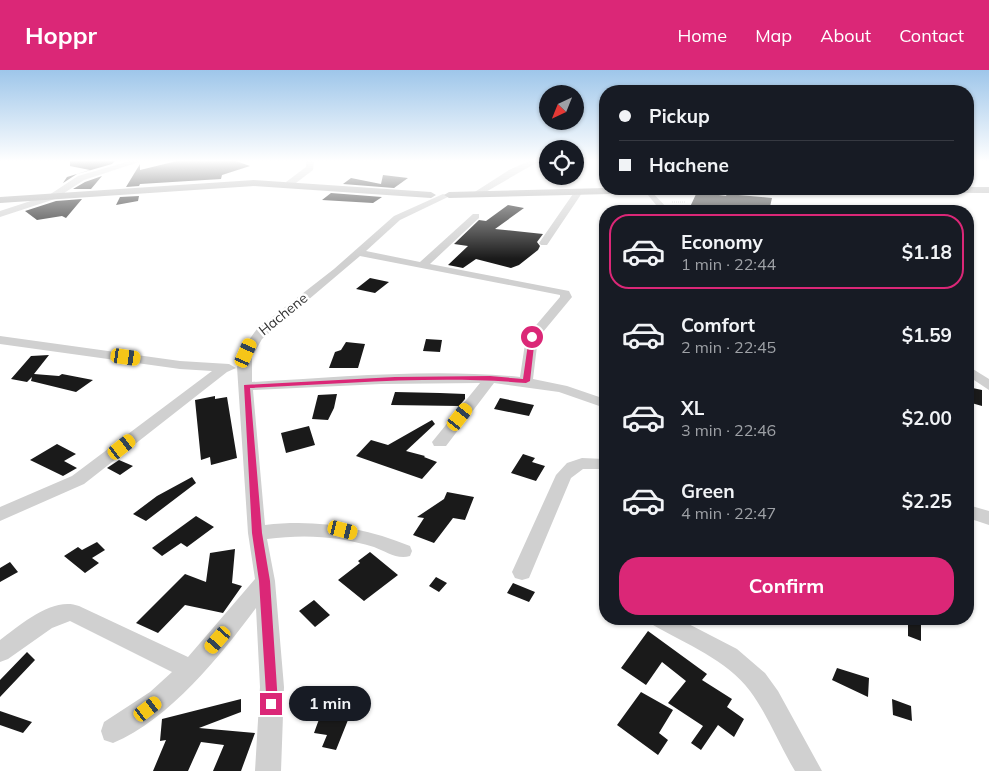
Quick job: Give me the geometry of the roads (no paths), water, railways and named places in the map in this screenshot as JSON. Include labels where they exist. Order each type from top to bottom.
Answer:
[{"type":"main road","points":[[0,200],[109,193]]},
{"type":"main road","points":[[427,193],[584,193]]},
{"type":"street","points":[[0,214],[61,193]]},
{"type":"street","points":[[420,208],[432,193]]},
{"type":"street","points":[[544,244],[578,193]]},
{"type":"street","name":"Hachene","points":[[268,771],[272,687],[265,581],[257,533],[244,367],[250,343],[260,332],[359,253],[397,218],[448,194]]},
{"type":"street","points":[[651,195],[660,205]]},
{"type":"street","points":[[423,266],[476,216]]},
{"type":"street","points":[[359,253],[565,293],[566,297],[532,337],[526,381]]},
{"type":"street","points":[[0,340],[180,365],[224,368],[244,367]]},
{"type":"street","points":[[0,514],[78,480],[224,368]]},
{"type":"street","points":[[974,375],[989,386]]},
{"type":"street","points":[[440,442],[490,378]]},
{"type":"street","points":[[246,386],[395,379],[490,378],[526,381],[574,391],[599,401]]},
{"type":"street","points":[[522,572],[564,475],[575,464],[599,464]]},
{"type":"street","points":[[974,514],[989,518]]},
{"type":"street","points":[[257,533],[290,529],[343,530],[371,537],[403,551]]},
{"type":"street","points":[[114,732],[169,693],[193,670],[231,626],[265,581]]},
{"type":"street","points":[[0,652],[40,625],[65,612],[72,612],[155,654],[193,670]]},
{"type":"street","points":[[671,625],[729,656],[757,681],[770,699],[785,731],[809,771]]}]
